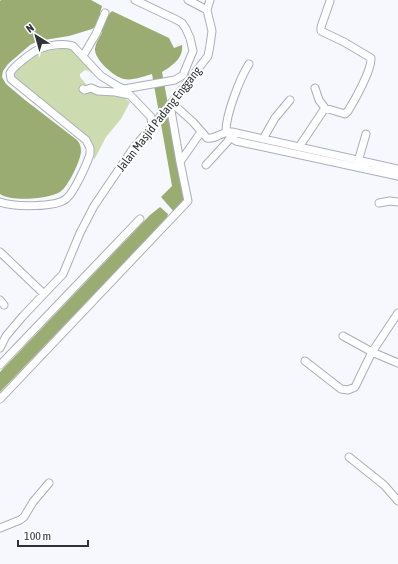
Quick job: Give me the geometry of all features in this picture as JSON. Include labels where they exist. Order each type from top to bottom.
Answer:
[{"type":"street","points":[[0,202],[9,205],[37,206],[63,201],[70,195],[88,159],[90,148],[88,143],[11,79],[10,73],[13,69],[35,51],[42,48],[71,45],[84,56],[107,81],[124,89],[175,80],[183,75],[193,51],[190,38],[182,23],[135,0]]},
{"type":"street","points":[[188,0],[207,10],[210,0]]},
{"type":"street","points":[[315,88],[319,100],[325,108],[345,114],[362,86],[371,60],[371,58],[344,42],[321,31],[330,1]]},
{"type":"street","name":"Jalan Masjid Padang Enggang","points":[[0,348],[3,340],[9,332],[63,274],[80,233],[94,206],[132,150],[205,60],[209,52],[212,31],[207,10]]},
{"type":"street","points":[[84,56],[105,13]]},
{"type":"street","points":[[249,64],[243,74],[227,120],[230,133],[236,141],[357,164],[398,169]]},
{"type":"street","points":[[83,89],[85,90],[91,88],[98,91],[130,95],[151,117],[152,127]]},
{"type":"street","points":[[263,139],[275,118],[290,100]]},
{"type":"street","points":[[170,105],[188,117],[204,137],[210,139],[230,133],[263,139],[299,147],[398,176]]},
{"type":"street","points":[[0,399],[188,201],[170,105]]},
{"type":"street","points":[[299,147],[325,108]]},
{"type":"street","points":[[180,162],[201,132]]},
{"type":"street","points":[[206,165],[230,133]]},
{"type":"street","points":[[357,164],[366,134]]},
{"type":"street","points":[[380,203],[390,201],[398,202]]},
{"type":"street","points":[[0,365],[140,219]]},
{"type":"street","points":[[0,252],[44,294]]},
{"type":"street","points":[[305,361],[341,389],[348,390],[355,387],[372,352],[398,312]]},
{"type":"street","points":[[343,336],[398,364]]},
{"type":"street","points":[[349,457],[380,482],[398,501]]},
{"type":"street","points":[[1,528],[24,517],[33,502],[49,483]]},
{"type":"shaded area","points":[[1,0],[91,0],[102,6],[100,13],[101,15],[107,16],[112,11],[169,38],[174,48],[182,45],[179,58],[162,72],[186,202],[175,213],[161,197],[172,186],[152,74],[135,79],[124,79],[115,75],[105,67],[98,58],[95,49],[102,32],[101,27],[97,25],[92,29],[69,36],[38,41],[30,45],[8,64],[3,71],[2,77],[6,84],[77,140],[81,151],[74,173],[67,185],[60,192],[30,199],[13,198],[0,194]]},
{"type":"shaded area","points":[[67,48],[72,49],[93,72],[91,73],[85,70],[80,74],[80,77],[92,91],[124,98],[130,102],[121,119],[106,137],[94,160],[93,147],[87,136],[13,74],[31,58],[43,52]]},
{"type":"shaded area","points":[[160,207],[168,214],[167,218],[0,392],[0,372],[150,215]]}]
